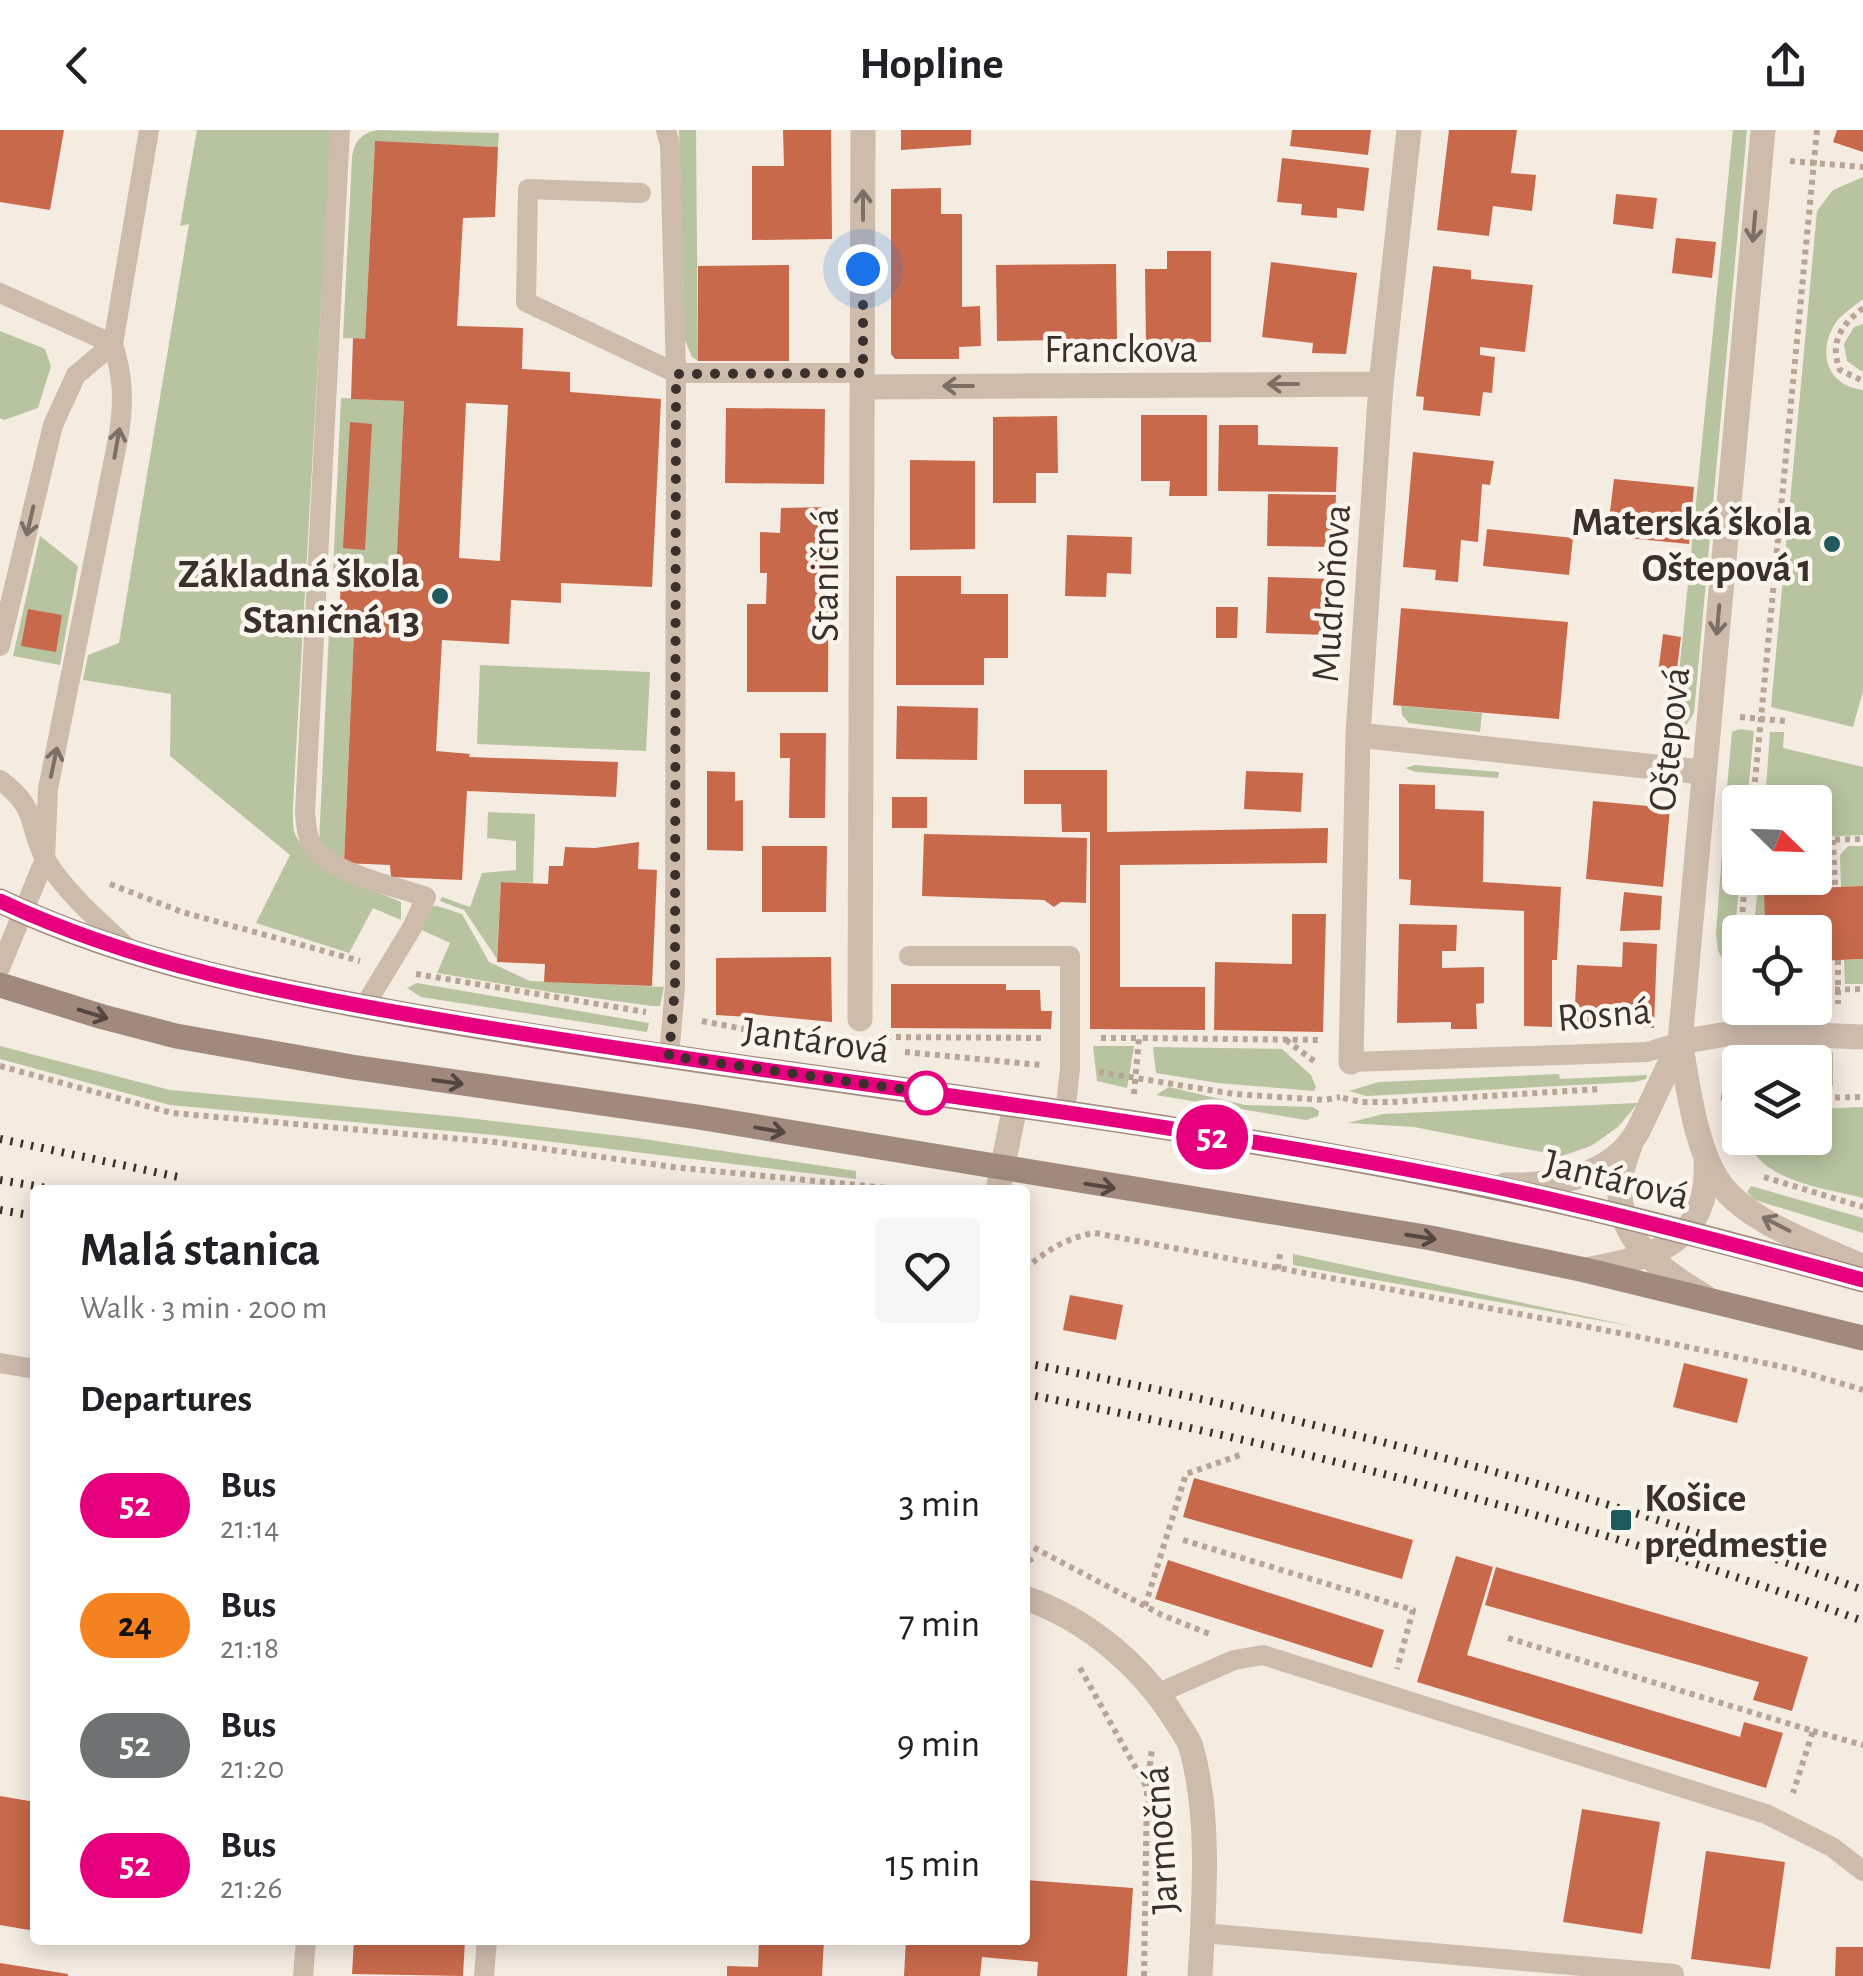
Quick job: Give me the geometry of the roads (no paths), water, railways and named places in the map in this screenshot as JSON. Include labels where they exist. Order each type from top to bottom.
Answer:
[{"type":"street","name":"Staničná","points":[[863,130],[869,1028]]},
{"type":"street","name":"Mudroňova","points":[[1351,1051],[1358,735],[1380,384],[1409,130]]},
{"type":"street","name":"Oštepová","points":[[1762,130],[1680,1042],[1706,1154],[1723,1188],[1772,1223],[1863,1268]]},
{"type":"street","name":"Franckova","points":[[863,380],[1380,384]]},
{"type":"street","points":[[1358,735],[1702,772]]},
{"type":"street","name":"Jantárová","points":[[0,902],[133,953],[203,974],[364,1007],[536,1038],[1130,1122],[1482,1184],[1863,1280]]},
{"type":"street","points":[[0,985],[103,1018],[176,1036],[370,1070],[698,1118],[1001,1180],[1119,1189],[1431,1238],[1584,1270],[1863,1338]]},
{"type":"street","name":"Rosná","points":[[1680,1042],[1739,1032],[1863,1036]]},
{"type":"street","points":[[1680,1042],[1632,1141],[1618,1189],[1623,1217],[1645,1255],[1670,1276],[1710,1300]]},
{"type":"street","points":[[1001,1180],[1015,1106]]},
{"type":"street","points":[[1482,1184],[1529,1186],[1580,1177],[1599,1168],[1632,1141]]},
{"type":"street","points":[[1584,1270],[1645,1255],[1673,1244],[1686,1233],[1705,1198],[1706,1154]]},
{"type":"street","name":"Jarmočná","points":[[1030,1600],[1051,1607],[1112,1647],[1159,1693],[1190,1744],[1202,1807],[1200,1976]]},
{"type":"lane","points":[[0,968],[45,859],[48,789],[124,400],[122,373],[113,344],[149,130]]},
{"type":"lane","points":[[340,130],[305,812],[311,844],[323,857],[336,866],[426,897],[414,926],[364,1007]]},
{"type":"lane","points":[[666,130],[670,145],[676,374],[674,1016],[669,1056]]},
{"type":"lane","points":[[640,193],[528,189],[526,302],[676,374],[863,380]]},
{"type":"lane","points":[[0,294],[113,344]]},
{"type":"lane","points":[[0,646],[53,425],[76,374],[113,344]]},
{"type":"lane","points":[[0,780],[18,793],[27,806],[45,859],[99,922],[133,953]]},
{"type":"lane","points":[[909,956],[1070,956],[1070,1069],[1065,1113]]},
{"type":"lane","name":"Rosná","points":[[1351,1051],[1647,1052],[1680,1042]]},
{"type":"lane","points":[[0,1362],[30,1369]]},
{"type":"lane","points":[[1159,1693],[1234,1660],[1263,1655],[1766,1814],[1832,1847],[1863,1871]]},
{"type":"lane","points":[[1203,1933],[1674,1974]]},
{"type":"lane","points":[[304,1976],[306,1945]]},
{"type":"lane","points":[[484,1976],[487,1945]]},
{"type":"railway","points":[[0,1139],[183,1178]]},
{"type":"railway","points":[[0,1180],[30,1185]]},
{"type":"railway","points":[[0,1210],[30,1215]]},
{"type":"railway","points":[[1030,1364],[1238,1407],[1448,1459],[1656,1520],[1863,1590]]},
{"type":"railway","points":[[1030,1395],[1238,1439],[1448,1491],[1657,1551],[1863,1621]]},
{"type":"place","name":"Materská škola Oštepová 1","points":[[1832,544]]},
{"type":"place","name":"Základná škola Staničná 13","points":[[440,596]]},
{"type":"place","name":"Košice predmestie","points":[[1621,1520]]}]
